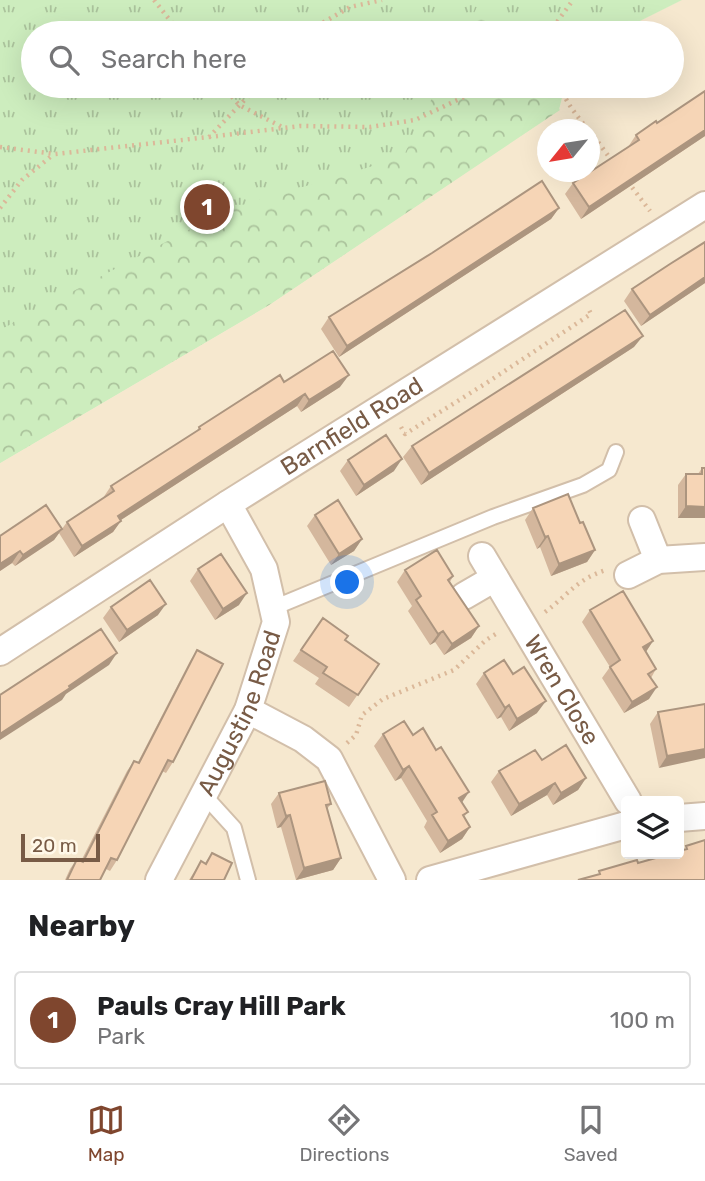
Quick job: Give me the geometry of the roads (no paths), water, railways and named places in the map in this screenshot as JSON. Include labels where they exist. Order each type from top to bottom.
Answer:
[{"type":"street","name":"Barnfield Road","points":[[0,652],[228,504],[705,205]]},
{"type":"street","name":"Augustine Road","points":[[159,880],[248,710],[276,622],[264,569],[228,504]]},
{"type":"street","points":[[642,520],[658,561]]},
{"type":"street","points":[[628,575],[658,561],[705,556]]},
{"type":"street","name":"Wren Close","points":[[464,596],[488,567],[625,796]]},
{"type":"street","points":[[248,710],[303,739],[329,759],[392,880]]},
{"type":"street","points":[[684,818],[705,816]]},
{"type":"street","points":[[430,880],[621,826]]},
{"type":"lane","points":[[273,608],[494,517],[583,485],[608,470],[616,452]]},
{"type":"lane","points":[[204,795],[234,828],[248,880]]},
{"type":"place","name":"Pauls Cray Hill Park","points":[[207,207]]}]
